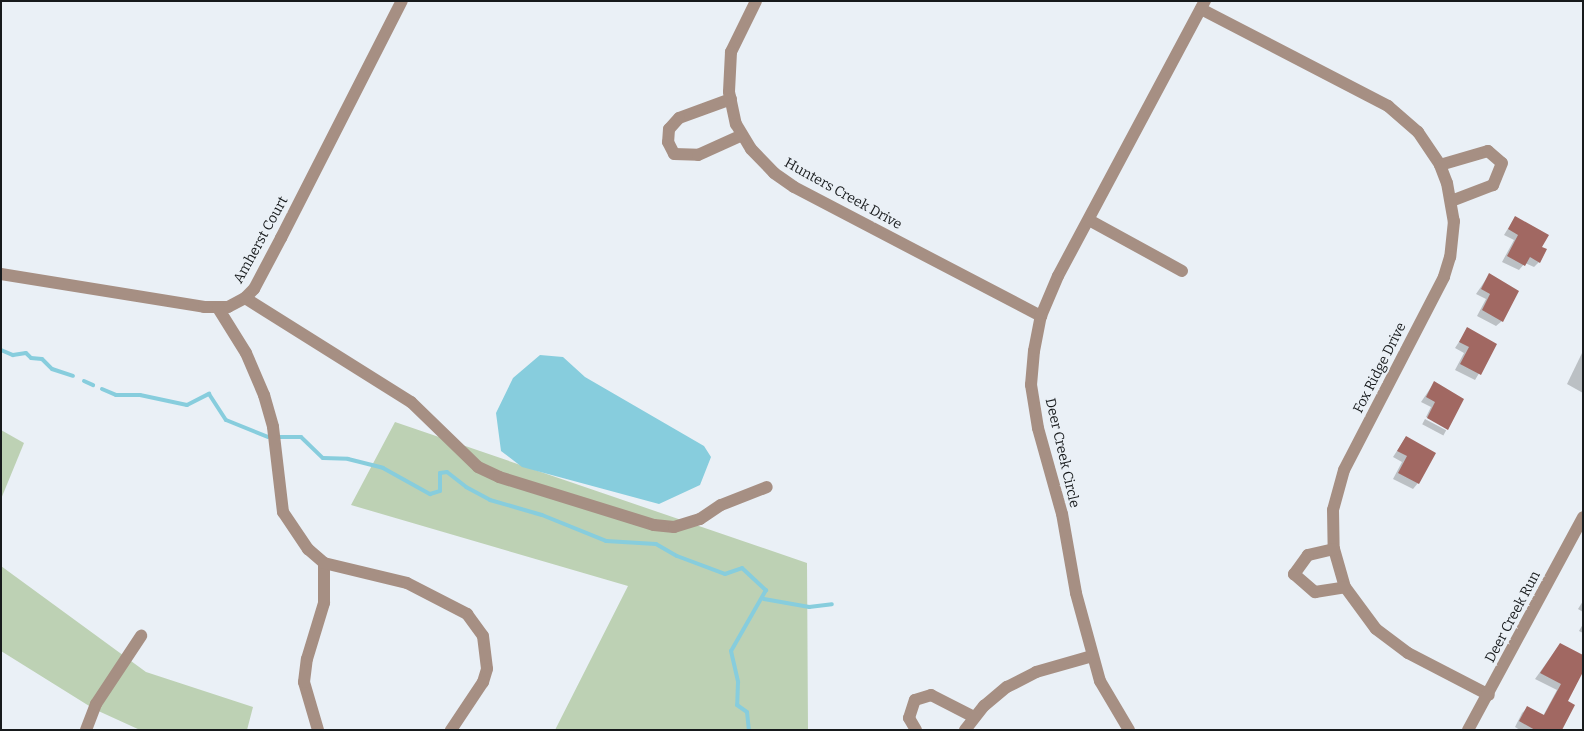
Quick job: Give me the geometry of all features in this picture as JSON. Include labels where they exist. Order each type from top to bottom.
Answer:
[{"type":"street","name":"Amherst Court","points":[[1,274],[218,308],[246,298],[281,238],[402,1]]},
{"type":"street","name":"Hunters Creek Drive","points":[[756,1],[732,52],[730,99],[742,135],[751,149],[774,173],[794,187],[1041,316]]},
{"type":"street","name":"Fox Ridge Drive","points":[[1203,5],[1388,106],[1418,132],[1440,165],[1451,201],[1453,239],[1444,277],[1344,470],[1333,510],[1334,549],[1345,587],[1366,618],[1391,642],[1489,695]]},
{"type":"street","name":"Deer Creek Circle","points":[[1129,730],[1107,696],[1092,656],[1076,593],[1062,514],[1038,428],[1031,386],[1041,316],[1088,220],[1203,5]]},
{"type":"street","points":[[730,99],[679,118],[669,129],[668,142],[674,154],[698,156],[742,135]]},
{"type":"street","points":[[1440,165],[1488,151],[1502,163],[1493,185],[1451,201]]},
{"type":"street","points":[[1088,220],[1182,272]]},
{"type":"street","points":[[246,298],[411,402],[478,467],[499,477],[654,525],[674,527],[700,519],[720,505],[767,487]]},
{"type":"street","points":[[218,308],[246,353],[264,395],[273,427],[283,512],[308,549],[324,563],[407,583],[467,614],[483,636],[487,669],[483,682],[451,730]]},
{"type":"street","name":"Deer Creek Run","points":[[1468,730],[1489,695],[1583,517]]},
{"type":"street","points":[[1334,549],[1308,555],[1294,574],[1315,592],[1345,587]]},
{"type":"street","points":[[318,730],[304,682],[307,659],[324,603],[324,563]]},
{"type":"street","points":[[86,730],[96,704],[141,636]]},
{"type":"street","points":[[965,730],[974,717],[995,696],[1022,678],[1092,656]]},
{"type":"street","points":[[916,730],[908,718],[915,700],[931,694],[974,717]]},
{"type":"green space","points":[[395,422],[807,563],[808,730],[555,730],[628,586],[351,505]]},
{"type":"green space","points":[[1,430],[24,443],[1,499]]},
{"type":"green space","points":[[1,566],[146,672],[253,707],[247,730],[140,730],[94,709],[1,651]]},
{"type":"water","points":[[540,355],[563,357],[585,377],[704,446],[711,457],[700,485],[659,504],[522,467],[501,451],[496,413],[513,378]]},
{"type":"building","points":[[1515,216],[1549,235],[1542,247],[1547,249],[1540,263],[1530,257],[1525,266],[1507,256],[1518,235],[1508,229]]},
{"type":"building","points":[[1489,273],[1519,291],[1503,322],[1482,310],[1490,294],[1481,289]]},
{"type":"building","points":[[1467,327],[1497,344],[1481,375],[1460,364],[1469,347],[1459,342]]},
{"type":"building","points":[[1434,381],[1464,399],[1448,430],[1427,418],[1435,402],[1426,397]]},
{"type":"building","points":[[1406,436],[1436,453],[1419,484],[1398,473],[1407,456],[1397,451]]},
{"type":"building","points":[[1560,643],[1583,655],[1583,672],[1568,701],[1575,705],[1562,730],[1535,730],[1519,721],[1527,706],[1544,715],[1561,684],[1540,673]]},
{"type":"waterway","points":[[1,350],[13,355],[26,353],[31,358],[42,359],[52,369],[73,376]]},
{"type":"waterway","points":[[84,381],[93,385]]},
{"type":"waterway","points":[[102,389],[116,395],[140,395],[187,405],[209,394],[226,420],[268,437]]},
{"type":"waterway","points":[[279,437],[301,437],[323,458],[348,459],[383,468],[430,494],[440,491],[440,473],[447,472],[466,487],[490,500],[542,515],[606,541],[656,544],[677,556],[725,574],[742,568],[766,590],[731,651],[738,682],[737,705],[747,712],[749,730]]},
{"type":"waterway","points":[[764,599],[809,607],[832,604]]}]
